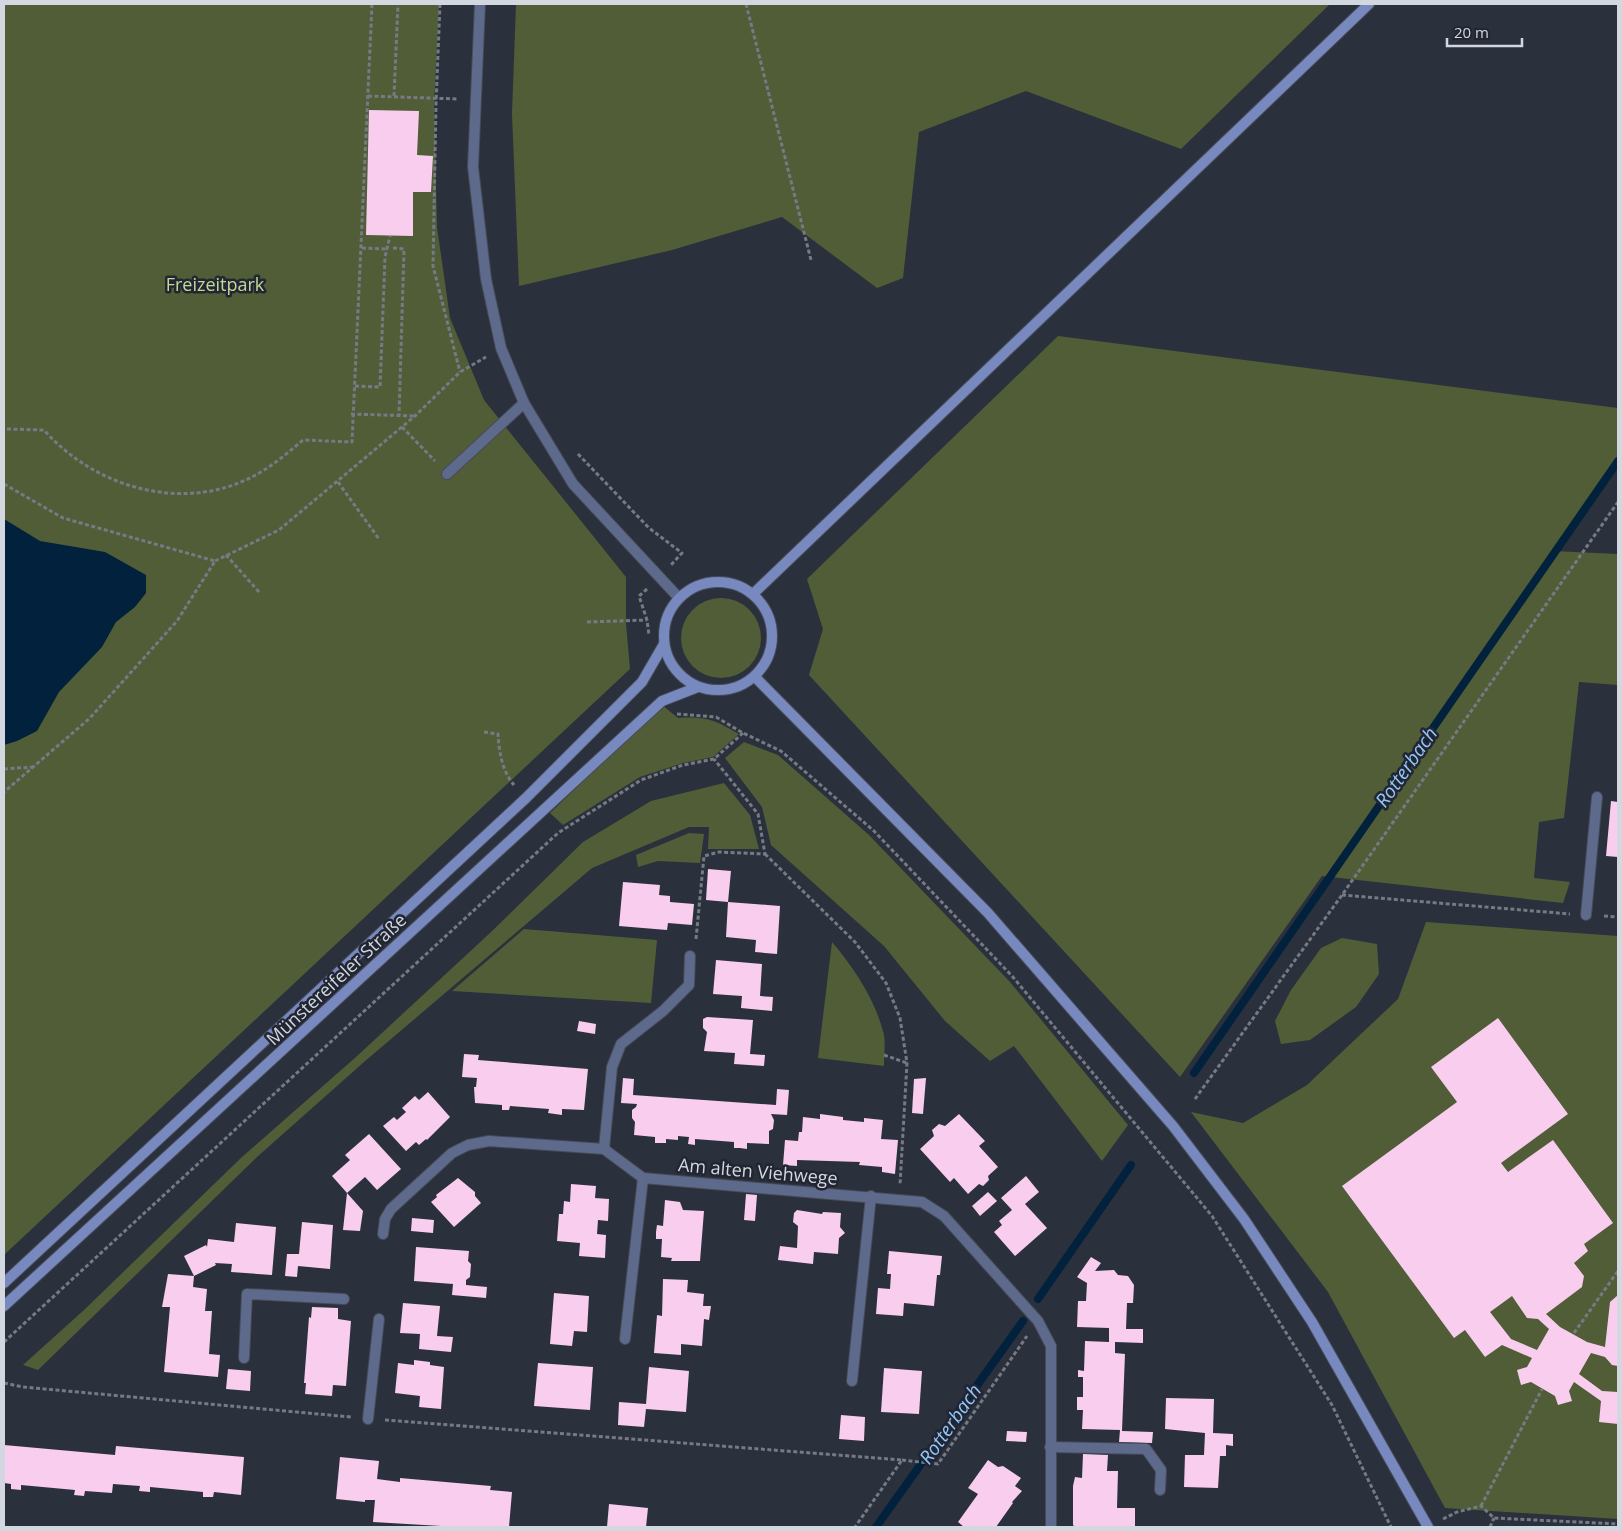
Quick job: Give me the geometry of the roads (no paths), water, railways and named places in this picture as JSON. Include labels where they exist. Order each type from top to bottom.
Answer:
[{"type":"main road","points":[[754,593],[1369,4]]},
{"type":"main road","points":[[711,582],[730,583],[754,593],[765,608],[773,632],[769,656],[755,677],[738,687],[718,691],[698,687],[682,677],[670,662],[664,644],[664,629],[669,614],[680,598],[692,588],[711,582]]},
{"type":"main road","name":"Münstereifeler Straße","points":[[4,1283],[526,798],[642,682],[664,644]]},
{"type":"main road","points":[[755,677],[988,913],[1173,1126],[1244,1219],[1312,1322],[1428,1527]]},
{"type":"main road","name":"Münstereifeler Straße","points":[[4,1306],[662,701],[698,687]]},
{"type":"street","points":[[480,4],[473,167],[486,279],[501,348],[524,403],[573,484],[680,598]]},
{"type":"street","points":[[447,474],[524,403]]},
{"type":"street","points":[[1586,915],[1597,797]]},
{"type":"street","points":[[604,1149],[612,1067],[621,1044],[663,1011],[689,985],[690,956]]},
{"type":"street","points":[[383,1234],[385,1219],[391,1209],[452,1154],[468,1145],[489,1141],[604,1149],[643,1178],[625,1339]]},
{"type":"street","name":"Am alten Viehwege","points":[[643,1178],[899,1199],[922,1202],[944,1216],[1038,1320],[1051,1346],[1051,1527]]},
{"type":"street","points":[[852,1380],[871,1196]]},
{"type":"street","points":[[244,1358],[247,1294],[344,1299]]},
{"type":"street","points":[[368,1419],[378,1319]]},
{"type":"street","points":[[1050,1448],[1146,1449],[1161,1470],[1160,1490]]},
{"type":"water","points":[[4,519],[40,541],[105,552],[146,575],[146,593],[135,607],[116,622],[102,647],[59,692],[37,731],[4,745]]},
{"type":"waterway","name":"Rotterbach","points":[[1194,1073],[1618,461]]},
{"type":"waterway","name":"Rotterbach","points":[[1038,1299],[1131,1165]]},
{"type":"waterway","name":"Rotterbach","points":[[876,1527],[1023,1321]]},
{"type":"park label","name":"Freizeitpark","points":[[215,284]]}]
